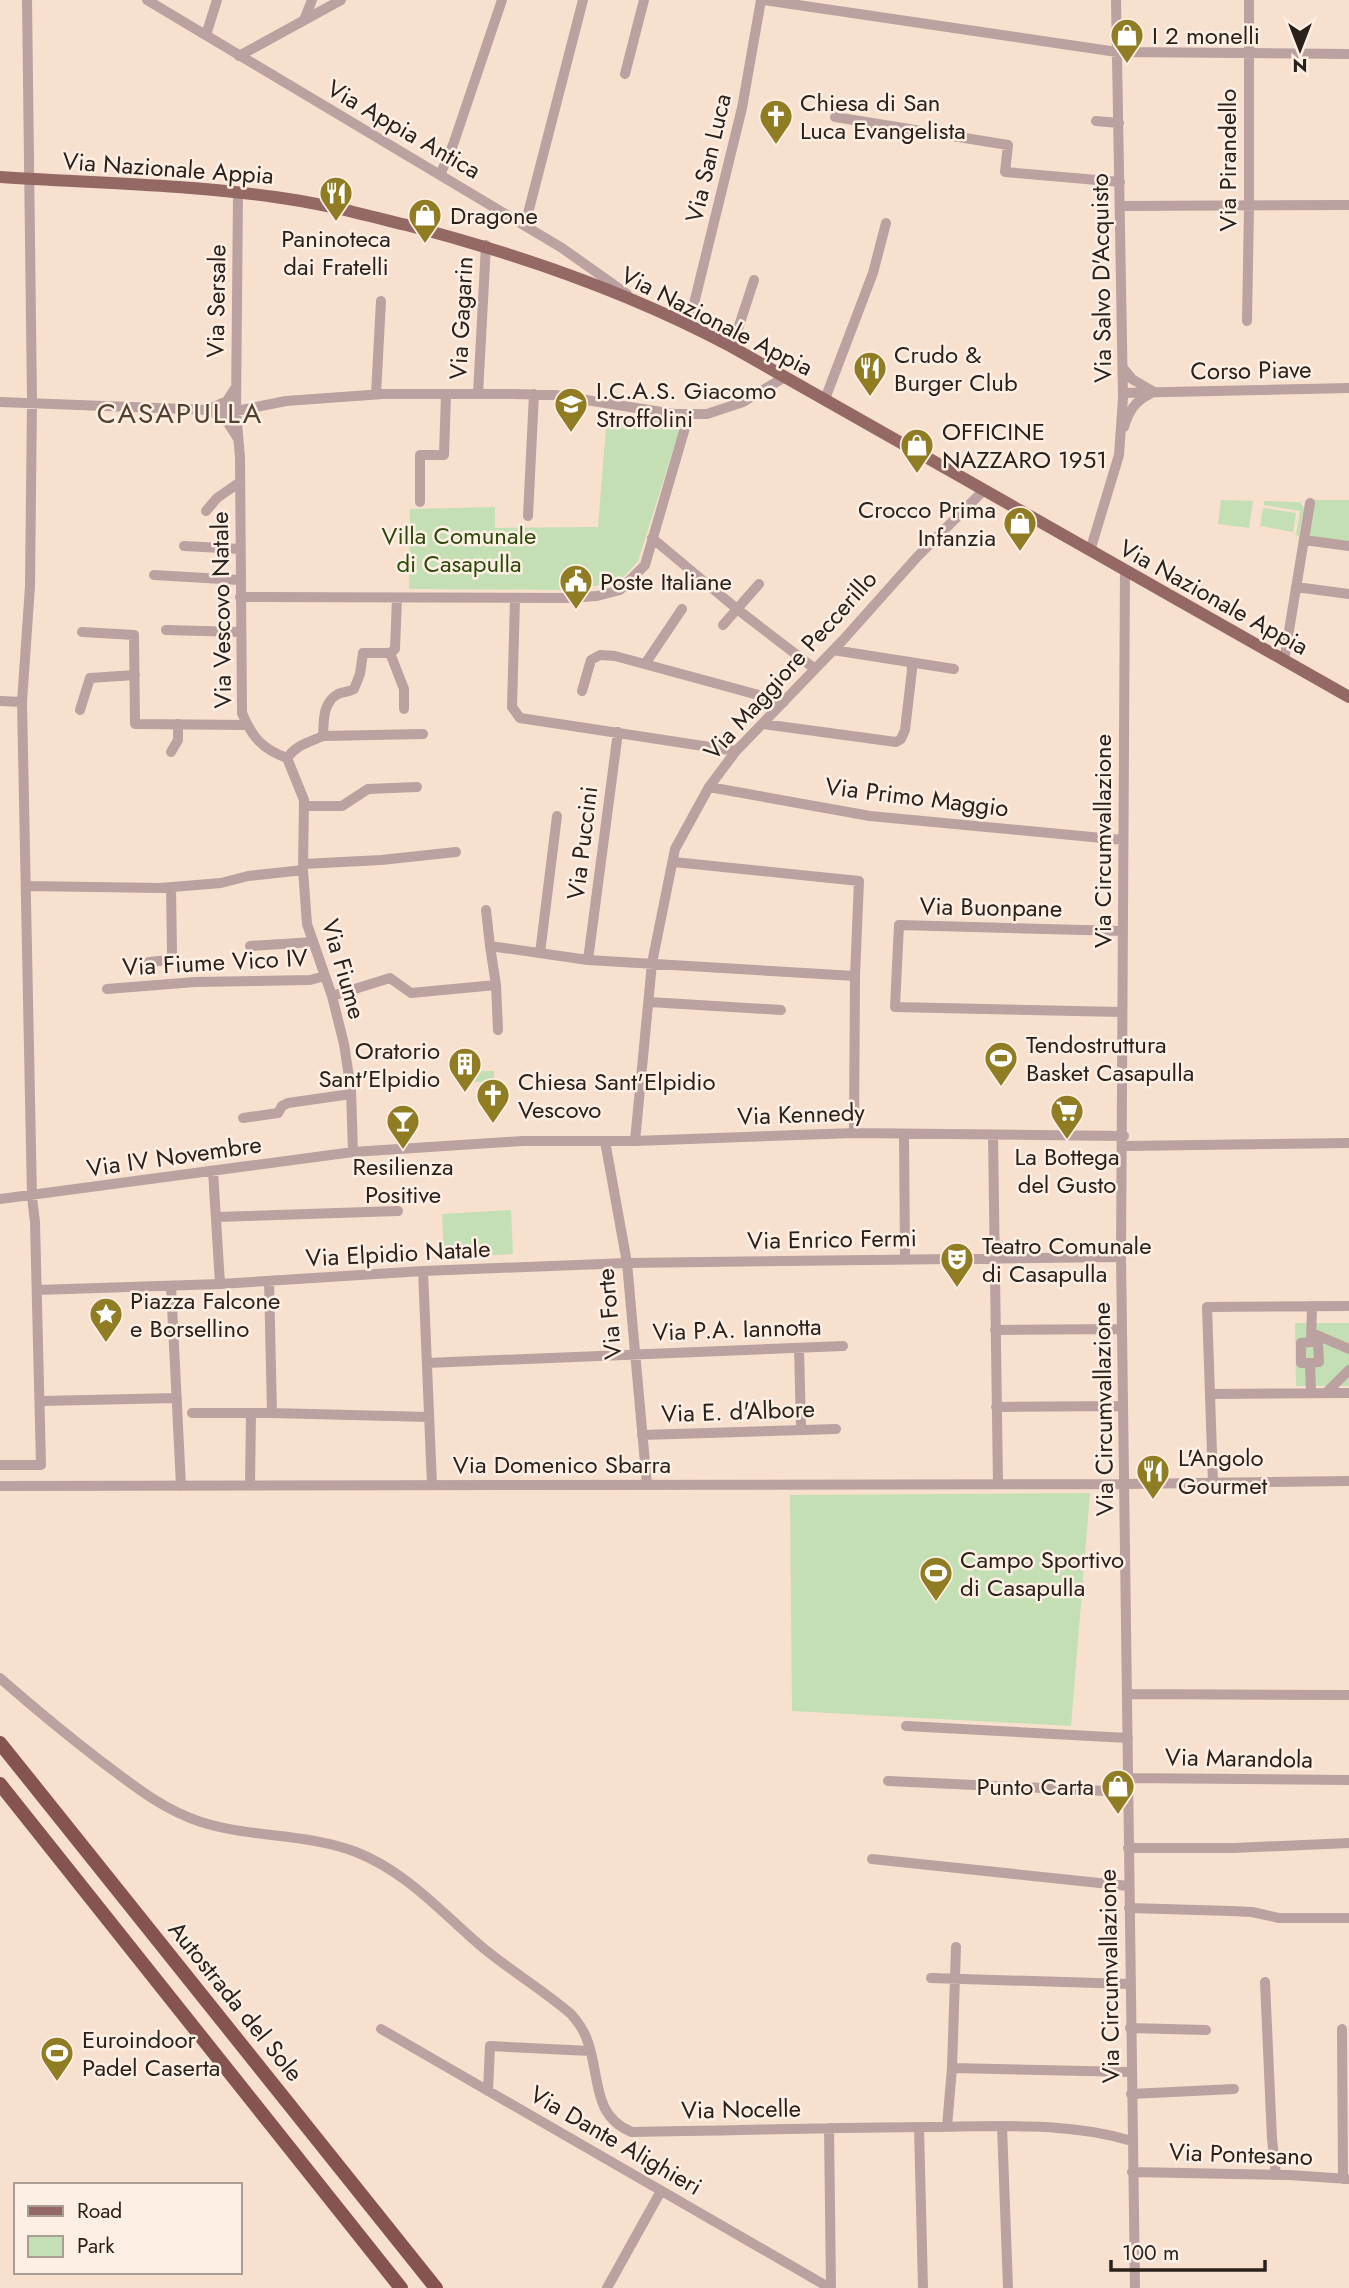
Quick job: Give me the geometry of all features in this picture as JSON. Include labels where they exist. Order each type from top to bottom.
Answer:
[{"type":"highway","name":"Autostrada del Sole","points":[[0,1743],[436,2288]]},
{"type":"highway","name":"Autostrada del Sole","points":[[0,1784],[401,2288]]},
{"type":"main road","name":"Via Nazionale Appia","points":[[0,177],[238,192],[312,203],[486,245],[579,277],[690,324],[1349,697]]},
{"type":"street","points":[[0,1465],[41,1465],[35,1222],[32,1196],[22,702],[30,586],[32,401],[26,0]]},
{"type":"street","name":"Via Appia Antica","points":[[147,0],[525,225],[585,262],[636,300]]},
{"type":"street","points":[[206,35],[217,0]]},
{"type":"street","points":[[304,21],[312,0]]},
{"type":"street","points":[[239,56],[341,0]]},
{"type":"street","points":[[440,175],[453,145],[502,0]]},
{"type":"street","points":[[525,225],[583,0]]},
{"type":"street","points":[[625,74],[644,0]]},
{"type":"street","points":[[762,0],[1117,52],[1349,54]]},
{"type":"street","name":"Via San Luca","points":[[690,324],[742,108],[762,0]]},
{"type":"street","name":"Via Salvo D'Acquisto","points":[[1090,551],[1119,455],[1123,393],[1116,0]]},
{"type":"street","name":"Via Pirandello","points":[[1247,321],[1250,207],[1249,0]]},
{"type":"street","points":[[835,117],[1008,145],[1006,172],[1120,182]]},
{"type":"street","points":[[1096,121],[1119,123]]},
{"type":"street","name":"Via Sersale","points":[[236,411],[238,192]]},
{"type":"street","points":[[1121,206],[1349,205]]},
{"type":"street","points":[[825,399],[873,273],[886,223]]},
{"type":"street","name":"Via Gagarin","points":[[478,394],[486,245]]},
{"type":"street","points":[[732,347],[754,280]]},
{"type":"street","points":[[376,394],[381,301]]},
{"type":"street","name":"Corso Piave","points":[[1124,368],[1132,379],[1155,392]]},
{"type":"street","points":[[0,402],[32,401],[236,411],[286,401],[376,394],[534,394],[662,413],[707,414],[743,402],[785,377]]},
{"type":"street","points":[[207,410],[227,401],[236,387]]},
{"type":"street","name":"Corso Piave","points":[[1123,393],[1349,388]]},
{"type":"street","name":"Corso Piave","points":[[1120,441],[1133,407],[1139,399],[1155,392]]},
{"type":"street","points":[[419,502],[419,456],[444,456],[446,394]]},
{"type":"street","points":[[528,516],[534,394]]},
{"type":"street","points":[[207,410],[228,423],[238,440]]},
{"type":"street","name":"Via Vescovo Natale","points":[[236,411],[240,482],[242,713],[250,732],[269,751],[287,758]]},
{"type":"street","points":[[240,597],[515,599],[597,596],[620,590],[645,565],[689,414]]},
{"type":"street","points":[[206,511],[217,498],[240,482]]},
{"type":"street","name":"Via Maggiore Peccerillo","points":[[635,1141],[652,963],[676,849],[709,787],[736,751],[917,557],[983,491]]},
{"type":"street","points":[[1284,661],[1310,503]]},
{"type":"street","points":[[652,538],[815,669]]},
{"type":"street","points":[[1304,541],[1349,546]]},
{"type":"street","points":[[184,547],[240,549]]},
{"type":"street","name":"Via Circumvallazione","points":[[1125,571],[1122,931],[1124,1141],[1121,1257],[1135,2288]]},
{"type":"street","points":[[153,575],[240,580]]},
{"type":"street","points":[[723,625],[759,583]]},
{"type":"street","points":[[1296,587],[1349,594]]},
{"type":"street","points":[[323,736],[328,702],[340,693],[354,689],[360,674],[363,653],[390,653],[395,649],[397,598]]},
{"type":"street","points":[[515,599],[512,707],[520,718],[736,751]]},
{"type":"street","points":[[645,664],[682,609]]},
{"type":"street","points":[[166,630],[240,632]]},
{"type":"street","points":[[82,632],[134,635],[135,724],[247,725]]},
{"type":"street","points":[[833,650],[954,668]]},
{"type":"street","points":[[390,653],[404,689],[404,709]]},
{"type":"street","points":[[582,691],[591,660],[600,655],[615,656],[784,702]]},
{"type":"street","points":[[763,724],[896,742],[901,739],[905,730],[911,662]]},
{"type":"street","points":[[80,710],[90,678],[135,674]]},
{"type":"street","points":[[0,701],[22,702]]},
{"type":"street","points":[[171,752],[178,740],[178,724]]},
{"type":"street","name":"Via Puccini","points":[[588,960],[618,732]]},
{"type":"street","points":[[287,758],[304,742],[323,736],[423,734]]},
{"type":"street","name":"Via Fiume","points":[[287,758],[304,800],[303,867],[307,924],[332,996],[344,1044],[351,1094],[353,1153]]},
{"type":"street","points":[[304,806],[342,806],[368,789],[417,787]]},
{"type":"street","name":"Via Primo Maggio","points":[[709,787],[870,816],[1123,840]]},
{"type":"street","points":[[540,953],[557,816]]},
{"type":"street","points":[[27,886],[171,887],[221,883],[303,867],[456,852]]},
{"type":"street","points":[[674,862],[859,881],[855,976],[854,1133]]},
{"type":"street","points":[[149,962],[169,960],[172,954],[171,887]]},
{"type":"street","points":[[486,910],[496,985],[498,1030]]},
{"type":"street","name":"Via Buonpane","points":[[1122,931],[899,925],[894,1007],[1122,1012]]},
{"type":"street","points":[[250,946],[313,942]]},
{"type":"street","points":[[490,946],[588,960],[855,976]]},
{"type":"street","name":"Via Fiume Vico IV","points":[[107,989],[195,982],[269,983],[310,980],[325,976]]},
{"type":"street","points":[[332,996],[390,978],[411,993],[496,985]]},
{"type":"street","points":[[649,1002],[781,1010]]},
{"type":"street","points":[[243,1118],[278,1112],[288,1103],[351,1094]]},
{"type":"street","name":"Via Kennedy","points":[[353,1153],[523,1141],[635,1141],[854,1133],[993,1135],[1124,1141],[1349,1143]]},
{"type":"street","points":[[904,1133],[905,1259]]},
{"type":"street","points":[[993,1135],[998,1484]]},
{"type":"street","name":"Via Forte","points":[[605,1140],[627,1263],[647,1485]]},
{"type":"street","name":"Via IV Novembre","points":[[0,1199],[353,1153]]},
{"type":"street","points":[[213,1171],[220,1284]]},
{"type":"street","points":[[216,1217],[398,1211]]},
{"type":"street","name":"Via Enrico Fermi","points":[[627,1263],[1121,1257]]},
{"type":"street","name":"Via Elpidio Natale","points":[[171,1286],[423,1271],[627,1263]]},
{"type":"street","points":[[423,1271],[432,1485]]},
{"type":"street","points":[[269,1281],[272,1413]]},
{"type":"street","points":[[37,1290],[171,1286],[181,1486]]},
{"type":"street","points":[[1213,1483],[1207,1307],[1349,1306]]},
{"type":"street","points":[[1311,1337],[1312,1307]]},
{"type":"street","points":[[995,1330],[1122,1329]]},
{"type":"street","points":[[1311,1337],[1349,1349]]},
{"type":"street","points":[[1311,1337],[1318,1342],[1319,1363],[1310,1363],[1311,1393]]},
{"type":"street","name":"Via P.A. Iannotta","points":[[427,1363],[843,1346]]},
{"type":"street","points":[[799,1348],[801,1429]]},
{"type":"street","points":[[1326,1393],[1349,1370]]},
{"type":"street","points":[[1210,1394],[1349,1392]]},
{"type":"street","points":[[40,1401],[177,1398]]},
{"type":"street","points":[[996,1407],[1124,1406]]},
{"type":"street","points":[[192,1413],[429,1418]]},
{"type":"street","points":[[250,1485],[251,1413]]},
{"type":"street","name":"Via E. d'Albore","points":[[642,1435],[836,1429]]},
{"type":"street","name":"Via Domenico Sbarra","points":[[0,1486],[1125,1484],[1349,1481]]},
{"type":"street","name":"Via Nocelle","points":[[0,1678],[140,1791],[180,1815],[226,1828],[309,1841],[356,1852],[377,1862],[414,1887],[501,1962],[571,2014],[586,2035],[605,2111],[618,2127],[632,2132],[741,2132],[1002,2126],[1075,2128],[1132,2141]]},
{"type":"street","points":[[1128,1694],[1349,1695]]},
{"type":"street","points":[[906,1726],[1128,1738]]},
{"type":"street","name":"Via Marandola","points":[[1128,1778],[1349,1780]]},
{"type":"street","points":[[888,1781],[1128,1793]]},
{"type":"street","points":[[1128,1849],[1233,1849],[1349,1843]]},
{"type":"street","points":[[872,1859],[1129,1885]]},
{"type":"street","points":[[1129,1908],[1242,1912],[1279,1919],[1349,1918]]},
{"type":"street","points":[[947,2127],[956,1947]]},
{"type":"street","points":[[931,1978],[1129,1984]]},
{"type":"street","points":[[1265,1982],[1276,2175]]},
{"type":"street","points":[[1130,2028],[1206,2030]]},
{"type":"street","name":"Via Dante Alighieri","points":[[381,2029],[831,2288]]},
{"type":"street","points":[[1342,2029],[1346,2179]]},
{"type":"street","points":[[488,2091],[490,2046],[590,2051]]},
{"type":"street","points":[[952,2068],[1131,2072]]},
{"type":"street","points":[[1131,2094],[1234,2089]]},
{"type":"street","points":[[1002,2126],[1008,2288]]},
{"type":"street","points":[[919,2127],[923,2288]]},
{"type":"street","points":[[829,2128],[831,2288]]},
{"type":"street","name":"Via Pontesano","points":[[1132,2172],[1346,2179]]},
{"type":"street","points":[[607,2288],[661,2191]]},
{"type":"green space","name":"Villa Comunale di Casapulla","points":[[607,415],[682,422],[638,561],[619,582],[570,590],[409,589],[410,509],[495,507],[495,528],[598,527]]},
{"type":"green space","points":[[1221,500],[1253,501],[1249,528],[1218,524]]},
{"type":"green space","points":[[1314,500],[1349,500],[1349,542],[1309,536]]},
{"type":"green space","points":[[1264,501],[1300,502],[1304,508],[1299,536],[1296,535],[1300,511],[1264,505]]},
{"type":"green space","points":[[1263,508],[1296,513],[1293,532],[1260,526]]},
{"type":"green space","points":[[458,1071],[494,1071],[494,1082],[458,1082]]},
{"type":"green space","points":[[511,1210],[513,1254],[444,1258],[442,1214]]},
{"type":"green space","points":[[1295,1323],[1349,1323],[1349,1386],[1296,1386]]},
{"type":"green space","name":"Campo Sportivo di Casapulla","points":[[1090,1493],[1071,1726],[792,1711],[790,1495]]},
{"type":"place","name":"I 2 monelli","points":[[1127,65]]},
{"type":"place","name":"Chiesa di San Luca Evangelista","points":[[776,146]]},
{"type":"place","name":"Paninoteca dai Fratelli","points":[[336,223]]},
{"type":"place","name":"Dragone","points":[[425,245]]},
{"type":"place","name":"Crudo & Burger Club","points":[[870,398]]},
{"type":"place","name":"I.C.A.S. Giacomo Stroffolini","points":[[571,434]]},
{"type":"place","name":"OFFICINE NAZZARO 1951","points":[[917,475]]},
{"type":"place","name":"Crocco Prima Infanzia","points":[[1020,553]]},
{"type":"place","name":"Poste Italiane","points":[[576,611]]},
{"type":"place","name":"Tendostruttura Basket Casapulla","points":[[1001,1088]]},
{"type":"place","name":"Oratorio Sant'Elpidio","points":[[465,1094]]},
{"type":"place","name":"Chiesa Sant'Elpidio Vescovo","points":[[493,1125]]},
{"type":"place","name":"La Bottega del Gusto","points":[[1067,1141]]},
{"type":"place","name":"Resilienza Positive","points":[[403,1151]]},
{"type":"place","name":"Teatro Comunale di Casapulla","points":[[957,1289]]},
{"type":"place","name":"Piazza Falcone e Borsellino","points":[[106,1344]]},
{"type":"place","name":"L'Angolo Gourmet","points":[[1153,1501]]},
{"type":"place","name":"Campo Sportivo di Casapulla","points":[[936,1603]]},
{"type":"place","name":"Punto Carta","points":[[1118,1816]]},
{"type":"place","name":"Euroindoor Padel Caserta","points":[[57,2083]]},
{"type":"district","name":"CASAPULLA","points":[[180,413]]}]
